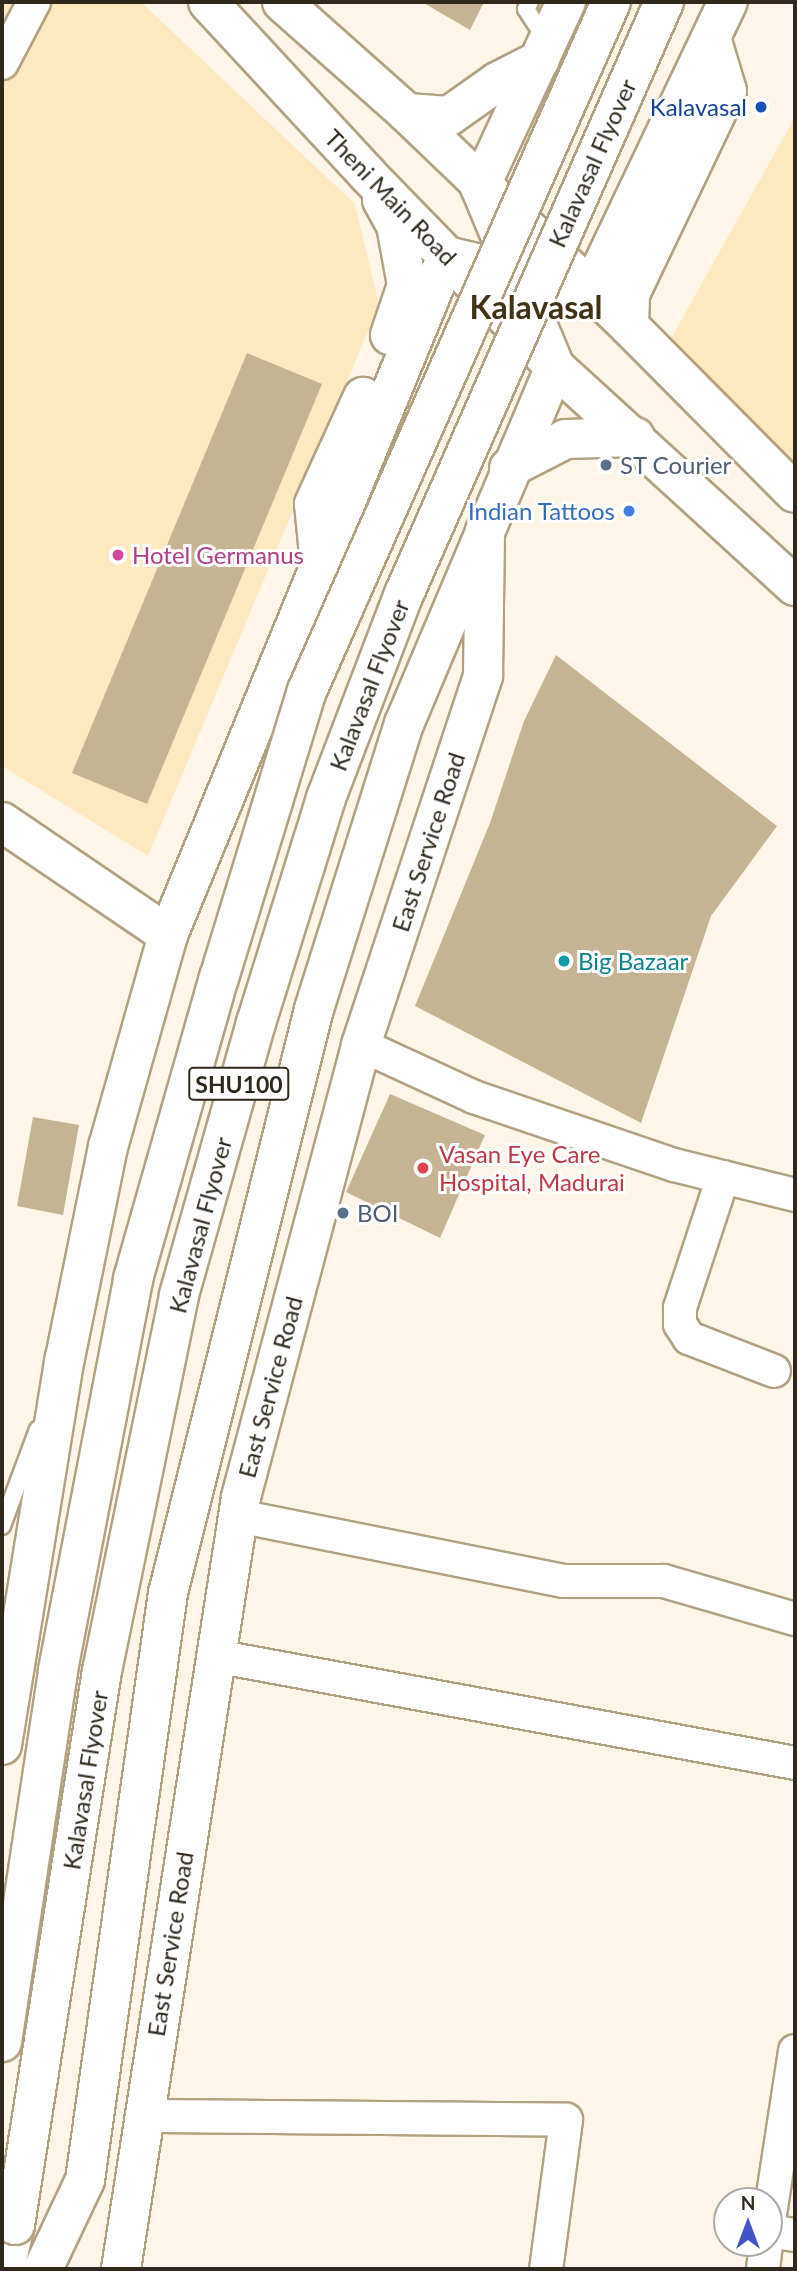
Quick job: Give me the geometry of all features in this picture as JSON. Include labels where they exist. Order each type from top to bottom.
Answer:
[{"type":"main road","name":"Theni Main Road","points":[[208,2],[369,176],[555,367],[635,437],[795,586]]},
{"type":"main road","points":[[43,2269],[85,2180],[168,1593],[308,1035],[404,724],[485,523],[555,367],[480,187],[566,2]]},
{"type":"main road","name":"Kalavasal Flyover","points":[[2,2042],[58,1670],[133,1279],[219,978],[307,691],[611,2]]},
{"type":"main road","name":"Kalavasal Flyover","points":[[5,2269],[15,2225],[102,1671],[178,1296],[253,1035],[326,798],[404,594],[664,2]]},
{"type":"main road","points":[[591,290],[712,41],[728,2]]},
{"type":"main road","points":[[286,4],[407,113],[480,187],[629,326],[795,493]]},
{"type":"main road","points":[[629,326],[630,295],[727,91],[712,41]]},
{"type":"main road","points":[[407,113],[449,116],[544,51]]},
{"type":"main road","points":[[321,567],[314,504],[388,343],[407,285],[396,225],[369,176]]},
{"type":"main road","points":[[2,1745],[65,1358],[108,1147],[168,935],[447,256],[591,290]]},
{"type":"main road","points":[[509,468],[566,439],[635,437]]},
{"type":"main road","name":"East Service Road","points":[[121,2269],[238,1516],[361,1045],[483,676],[485,523]]},
{"type":"main road","points":[[2,822],[168,935]]},
{"type":"street","points":[[2,63],[34,2]]},
{"type":"street","points":[[361,1045],[474,1097],[723,1177],[795,1195]]},
{"type":"street","points":[[723,1177],[680,1308],[680,1324],[689,1338],[774,1371]]},
{"type":"street","points":[[238,1516],[564,1581],[664,1581],[795,1619]]},
{"type":"street","points":[[215,1656],[795,1763]]},
{"type":"street","points":[[774,2187],[795,2051]]},
{"type":"street","points":[[144,2116],[566,2120],[546,2269]]},
{"type":"lane","points":[[530,2],[526,9],[544,51]]},
{"type":"lane","points":[[2,1526],[65,1358]]},
{"type":"shaded area","points":[[2,2],[141,2],[355,204],[379,305],[148,856],[2,766]]},
{"type":"shaded area","points":[[795,117],[795,480],[668,344]]},
{"type":"building","points":[[422,2],[484,2],[470,30]]},
{"type":"building","points":[[247,353],[322,384],[147,804],[72,773]]},
{"type":"building","points":[[556,655],[777,826],[711,916],[641,1123],[415,1006],[490,823],[524,721]]},
{"type":"building","points":[[390,1094],[485,1135],[440,1238],[346,1192]]},
{"type":"building","points":[[33,1117],[79,1125],[63,1215],[17,1206]]},
{"type":"place","name":"Kalavasal","points":[[761,107]]},
{"type":"place","name":"ST Courier","points":[[606,465]]},
{"type":"place","name":"Indian Tattoos","points":[[629,511]]},
{"type":"place","name":"Hotel Germanus","points":[[118,555]]},
{"type":"place","name":"Big Bazaar","points":[[564,961]]},
{"type":"place","name":"Vasan Eye Care Hospital, Madurai","points":[[423,1168]]},
{"type":"place","name":"BOI","points":[[343,1213]]},
{"type":"district","name":"Kalavasal","points":[[536,307]]}]
